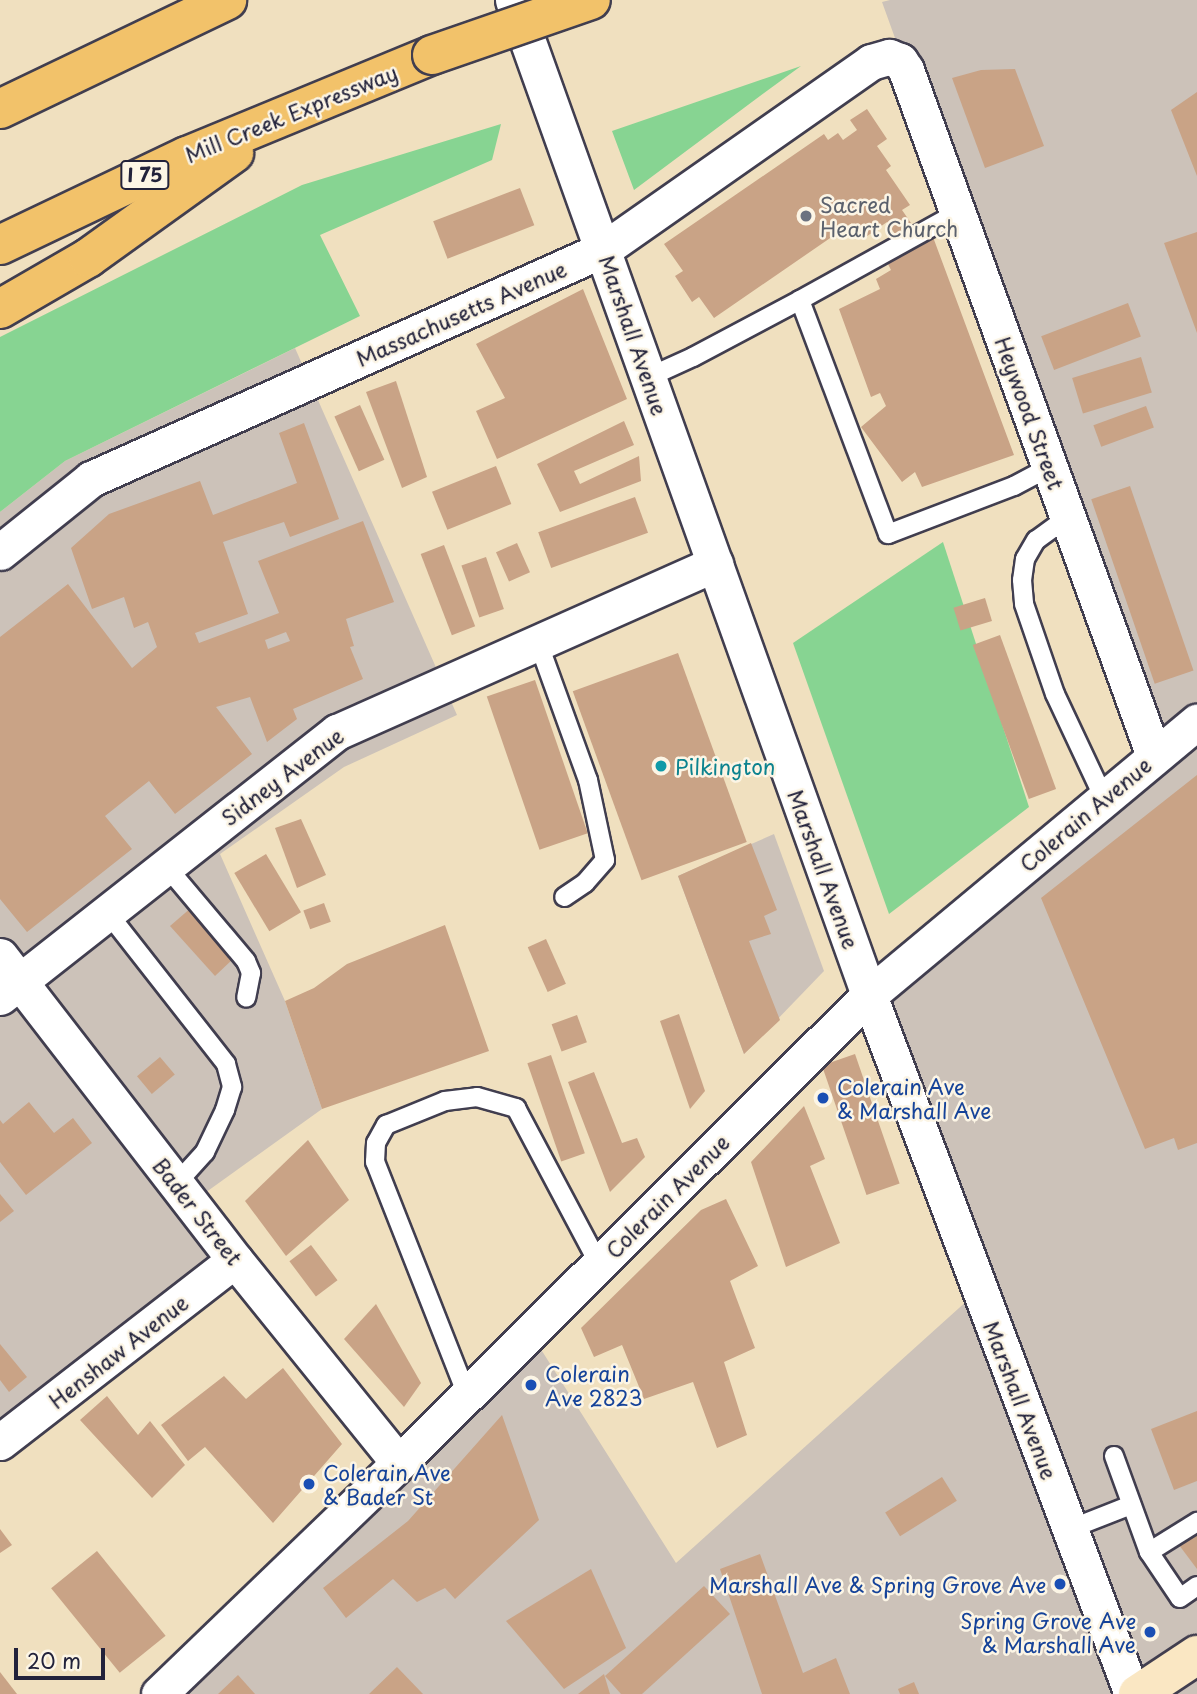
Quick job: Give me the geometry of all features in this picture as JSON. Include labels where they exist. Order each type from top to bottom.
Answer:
[{"type":"highway","points":[[0,109],[227,0]]},
{"type":"highway","name":"Mill Creek Expressway","points":[[0,245],[76,206],[293,110],[432,55],[591,0]]},
{"type":"highway","points":[[0,309],[88,258],[293,110]]},
{"type":"main road","points":[[1138,1694],[1197,1656]]},
{"type":"street","name":"Marshall Avenue","points":[[513,0],[869,995],[1132,1694]]},
{"type":"street","name":"Massachusetts Avenue","points":[[0,552],[90,479],[604,249],[871,62],[888,57],[900,61],[906,70]]},
{"type":"street","name":"Heywood Street","points":[[906,70],[1154,756]]},
{"type":"street","name":"Sidney Avenue","points":[[7,978],[107,912],[337,732],[715,564]]},
{"type":"street","name":"Colerain Avenue","points":[[159,1694],[399,1463],[869,995],[1197,722]]},
{"type":"street","name":"Bader Street","points":[[7,978],[399,1463]]},
{"type":"street","name":"Henshaw Avenue","points":[[0,1443],[235,1260]]},
{"type":"lane","points":[[649,377],[693,357],[957,213]]},
{"type":"lane","points":[[800,300],[888,534],[1014,486],[1049,467]]},
{"type":"lane","points":[[1068,517],[1036,540],[1025,559],[1022,580],[1024,604],[1055,695],[1104,798]]},
{"type":"lane","points":[[538,642],[588,779],[605,860],[585,883],[564,897]]},
{"type":"lane","points":[[166,866],[246,961],[251,973],[246,998]]},
{"type":"lane","points":[[107,912],[226,1064],[232,1087],[225,1110],[205,1153],[176,1184]]},
{"type":"lane","points":[[467,1395],[375,1162],[376,1143],[386,1125],[445,1101],[477,1097],[516,1108],[598,1264]]},
{"type":"lane","points":[[1114,1456],[1149,1552],[1180,1598],[1197,1586]]},
{"type":"lane","points":[[1070,1529],[1131,1505]]},
{"type":"lane","points":[[1149,1552],[1197,1522]]},
{"type":"shaded area","points":[[1197,0],[1197,1694],[159,1694],[530,1332],[676,1563],[979,1290],[869,995],[1154,756],[882,2]]},
{"type":"shaded area","points":[[295,348],[457,715],[344,767],[220,854],[285,1001],[322,1109],[191,1203],[235,1260],[0,1442],[0,512],[65,461]]},
{"type":"shaded area","points":[[774,834],[824,971],[744,1054],[678,876]]},
{"type":"green space","points":[[801,66],[760,96],[634,190],[612,131]]},
{"type":"green space","points":[[501,124],[492,160],[320,235],[360,316],[65,461],[0,512],[0,337],[302,185]]},
{"type":"green space","points":[[943,542],[1029,807],[889,914],[793,643]]},
{"type":"building","points":[[1015,69],[1044,146],[985,168],[952,78],[981,70]]},
{"type":"building","points":[[1197,92],[1197,176],[1171,110]]},
{"type":"building","name":"Sacred Heart Church","points":[[867,109],[887,139],[877,146],[891,166],[886,170],[910,205],[902,210],[911,223],[895,234],[887,222],[863,239],[852,223],[714,318],[699,297],[692,302],[675,276],[683,271],[664,244],[824,134],[828,140],[838,133],[843,140],[857,130],[850,120]]},
{"type":"building","points":[[520,188],[534,225],[448,259],[433,221]]},
{"type":"building","points":[[1197,232],[1197,333],[1164,243]]},
{"type":"building","points":[[933,237],[1014,455],[922,487],[915,472],[902,482],[861,427],[886,406],[880,393],[871,397],[839,309],[880,289],[876,279],[891,270],[885,258]]},
{"type":"building","points":[[583,289],[627,399],[497,459],[476,411],[505,398],[476,344]]},
{"type":"building","points":[[1128,303],[1141,337],[1054,370],[1041,336]]},
{"type":"building","points":[[1141,357],[1152,392],[1083,413],[1072,378]]},
{"type":"building","points":[[396,381],[427,477],[402,488],[366,392]]},
{"type":"building","points":[[360,405],[384,460],[359,471],[334,416]]},
{"type":"building","points":[[1146,406],[1154,428],[1101,447],[1093,425]]},
{"type":"building","points":[[624,421],[634,445],[574,471],[580,484],[639,456],[641,481],[560,512],[537,464]]},
{"type":"building","points":[[304,423],[339,519],[290,537],[284,522],[223,542],[248,614],[195,633],[199,643],[279,613],[258,561],[363,521],[394,602],[346,619],[354,646],[350,647],[363,679],[293,709],[297,719],[267,742],[250,697],[216,707],[252,754],[175,814],[149,781],[105,816],[132,849],[27,932],[0,899],[0,637],[68,584],[132,668],[157,647],[148,622],[134,628],[124,597],[92,609],[71,548],[109,514],[200,481],[213,515],[297,483],[279,433]],"holes":[[[286,632],[290,641],[268,649],[265,640]]]},
{"type":"building","points":[[496,466],[511,504],[447,530],[432,492]]},
{"type":"building","points":[[1130,486],[1193,670],[1155,684],[1091,499]]},
{"type":"building","points":[[635,497],[648,533],[551,568],[538,532]]},
{"type":"building","points":[[517,543],[530,572],[509,582],[496,552]]},
{"type":"building","points":[[444,545],[475,626],[452,635],[421,554]]},
{"type":"building","points":[[486,557],[504,609],[479,617],[461,565]]},
{"type":"building","points":[[985,598],[992,621],[960,631],[953,608]]},
{"type":"building","points":[[1000,635],[1056,789],[1029,799],[973,645]]},
{"type":"building","name":"Pilkington","points":[[678,653],[747,842],[642,880],[573,691]]},
{"type":"building","points":[[535,680],[588,833],[540,850],[487,697]]},
{"type":"building","points":[[1197,775],[1197,1143],[1178,1150],[1174,1138],[1145,1149],[1041,898]]},
{"type":"building","points":[[301,819],[326,875],[297,888],[275,828]]},
{"type":"building","points":[[751,843],[777,910],[764,916],[771,934],[749,941],[780,1020],[744,1054],[678,876]]},
{"type":"building","points":[[266,854],[301,912],[269,931],[234,873]]},
{"type":"building","points":[[324,903],[331,922],[310,929],[303,911]]},
{"type":"building","points":[[192,907],[233,959],[215,976],[170,926]]},
{"type":"building","points":[[445,925],[489,1051],[322,1109],[285,1001],[314,988],[347,964]]},
{"type":"building","points":[[546,939],[566,984],[548,992],[528,947]]},
{"type":"building","points":[[679,1014],[705,1091],[690,1109],[660,1021]]},
{"type":"building","points":[[577,1015],[587,1042],[562,1051],[552,1024]]},
{"type":"building","points":[[855,1054],[900,1184],[867,1195],[822,1065]]},
{"type":"building","points":[[551,1055],[585,1153],[561,1161],[527,1063]]},
{"type":"building","points":[[160,1057],[175,1075],[152,1094],[137,1076]]},
{"type":"building","points":[[594,1072],[622,1143],[637,1138],[645,1157],[610,1192],[568,1082]]},
{"type":"building","points":[[29,1102],[54,1133],[73,1118],[92,1143],[26,1195],[0,1162],[0,1120],[3,1124]]},
{"type":"building","points":[[804,1106],[825,1159],[810,1166],[840,1243],[786,1267],[751,1162]]},
{"type":"building","points":[[308,1140],[349,1200],[286,1256],[245,1201]]},
{"type":"building","points":[[0,1194],[14,1211],[0,1222]]},
{"type":"building","points":[[726,1199],[758,1266],[730,1281],[755,1348],[724,1362],[747,1435],[717,1448],[693,1382],[644,1399],[622,1345],[594,1357],[581,1328],[701,1210]]},
{"type":"building","points":[[311,1245],[337,1280],[316,1296],[289,1261]]},
{"type":"building","points":[[376,1304],[421,1383],[404,1407],[344,1339]]},
{"type":"building","points":[[0,1344],[27,1377],[9,1392],[0,1380]]},
{"type":"building","points":[[283,1368],[342,1444],[273,1523],[205,1447],[188,1461],[161,1425],[224,1376],[246,1399]]},
{"type":"building","points":[[107,1396],[138,1435],[150,1421],[185,1465],[152,1498],[80,1420]]},
{"type":"building","points":[[1197,1411],[1197,1481],[1174,1490],[1151,1429]]},
{"type":"building","points":[[502,1415],[539,1520],[455,1599],[445,1588],[417,1602],[393,1579],[346,1618],[323,1588],[408,1521]]},
{"type":"building","points":[[942,1477],[957,1501],[900,1536],[885,1513]]},
{"type":"building","points":[[0,1529],[12,1545],[0,1553]]},
{"type":"building","points":[[1197,1532],[1197,1569],[1179,1545]]},
{"type":"building","points":[[97,1551],[166,1636],[120,1673],[51,1588]]},
{"type":"building","points":[[760,1554],[803,1673],[836,1658],[850,1694],[762,1694],[720,1569]]},
{"type":"building","points":[[591,1569],[626,1648],[564,1689],[506,1621]]},
{"type":"building","points":[[704,1586],[730,1614],[642,1694],[621,1694],[605,1676]]},
{"type":"building","points":[[397,1667],[423,1694],[369,1694]]},
{"type":"building","points":[[0,1672],[17,1694],[0,1694]]},
{"type":"building","points":[[604,1674],[610,1694],[578,1694]]},
{"type":"building","points":[[238,1675],[255,1694],[218,1694]]},
{"type":"building","points":[[914,1682],[919,1694],[900,1694],[898,1689]]},
{"type":"place","name":"Sacred Heart Church","points":[[806,216]]},
{"type":"place","name":"Pilkington","points":[[661,766]]},
{"type":"place","name":"Colerain Ave & Marshall Ave","points":[[823,1098]]},
{"type":"place","name":"Colerain Ave 2823","points":[[531,1385]]},
{"type":"place","name":"Colerain Ave & Bader St","points":[[309,1484]]},
{"type":"place","name":"Marshall Ave & Spring Grove Ave","points":[[1060,1584]]},
{"type":"place","name":"Spring Grove Ave & Marshall Ave","points":[[1150,1632]]}]
